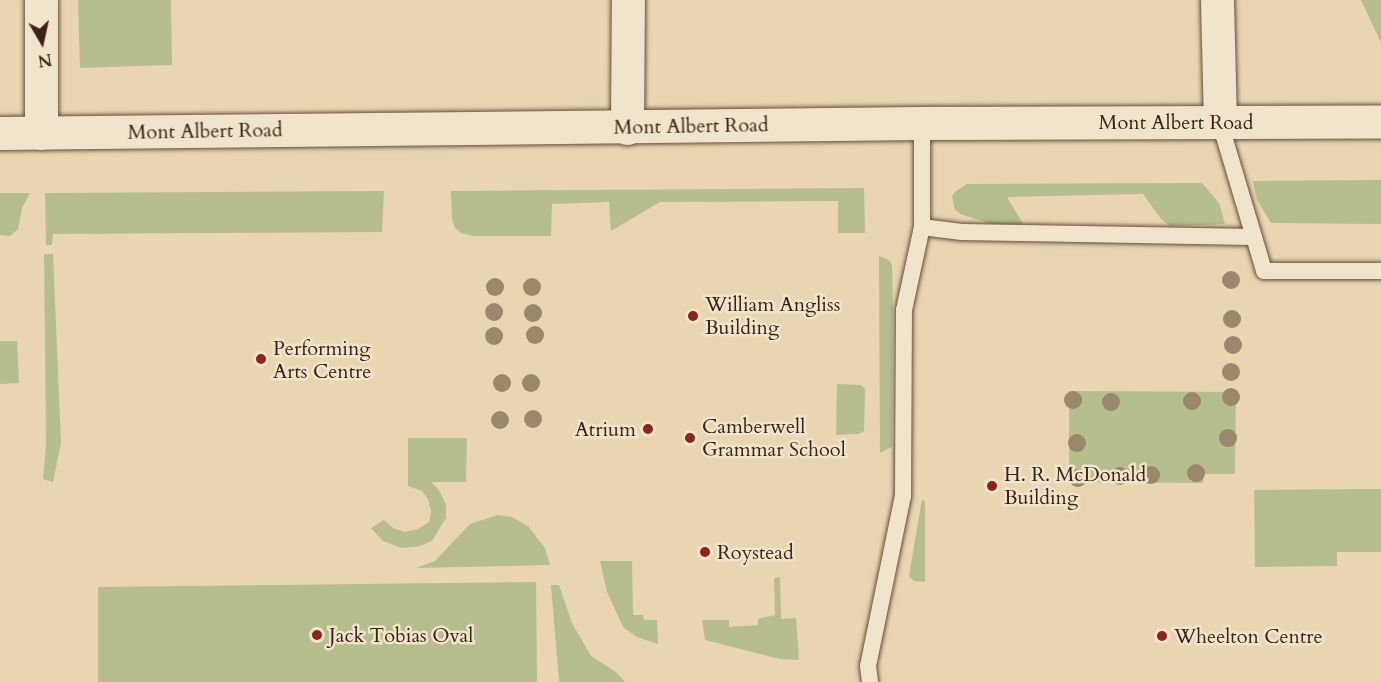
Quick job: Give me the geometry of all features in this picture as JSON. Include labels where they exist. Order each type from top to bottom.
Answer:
[{"type":"main road","points":[[41,0],[41,133]]},
{"type":"main road","points":[[627,128],[628,0]]},
{"type":"main road","points":[[1217,0],[1220,123]]},
{"type":"main road","name":"Mont Albert Road","points":[[0,133],[627,128],[921,123],[1381,121]]},
{"type":"lane","points":[[870,682],[868,666],[903,496],[904,310],[922,227],[921,123]]},
{"type":"lane","points":[[1220,123],[1264,271],[1381,271]]},
{"type":"lane","points":[[922,227],[962,232],[1254,237]]},
{"type":"green space","points":[[78,0],[171,0],[172,65],[80,68]]},
{"type":"green space","points":[[1361,0],[1381,0],[1381,43]]},
{"type":"green space","points":[[1381,180],[1381,224],[1271,223],[1257,200],[1253,181]]},
{"type":"green space","points":[[1202,183],[1219,203],[1225,224],[1170,226],[1161,219],[1143,194],[1007,197],[1023,224],[998,226],[960,214],[955,210],[952,196],[967,184]]},
{"type":"green space","points":[[864,188],[865,233],[838,233],[838,201],[660,202],[611,231],[609,202],[552,204],[551,236],[473,236],[461,233],[455,228],[452,219],[451,191]]},
{"type":"green space","points":[[384,191],[382,232],[53,234],[52,245],[46,245],[45,193]]},
{"type":"green space","points":[[0,193],[30,193],[22,208],[18,229],[10,236],[0,235]]},
{"type":"green space","points":[[44,254],[53,254],[61,443],[53,482],[43,479],[46,445]]},
{"type":"green space","points":[[879,256],[889,260],[892,265],[893,309],[892,447],[880,453]]},
{"type":"green space","points":[[0,341],[17,341],[19,383],[0,384]]},
{"type":"green space","points":[[837,384],[861,385],[865,389],[864,431],[859,434],[836,435]]},
{"type":"green space","points":[[1069,391],[1236,392],[1235,474],[1204,474],[1203,483],[1069,482]]},
{"type":"green space","points":[[408,438],[467,438],[466,482],[431,482],[439,490],[446,505],[446,518],[432,541],[420,546],[402,548],[383,541],[371,528],[384,520],[393,528],[405,532],[418,529],[429,522],[431,512],[428,499],[422,491],[408,486]]},
{"type":"green space","points":[[1381,489],[1381,552],[1337,552],[1337,566],[1255,567],[1254,490]]},
{"type":"green space","points":[[922,500],[925,501],[925,582],[914,581],[909,576]]},
{"type":"green space","points":[[498,515],[512,517],[528,526],[545,548],[550,565],[416,568],[435,561],[470,524]]},
{"type":"green space","points":[[600,561],[632,561],[633,615],[643,615],[644,620],[657,620],[658,644],[637,637],[623,627],[607,592]]},
{"type":"green space","points":[[780,577],[781,619],[796,618],[799,660],[780,659],[705,640],[702,620],[729,620],[729,627],[758,625],[758,619],[775,615],[774,578]]},
{"type":"green space","name":"Jack Tobias Oval","points":[[536,582],[537,682],[98,682],[98,587]]},
{"type":"green space","points":[[551,585],[559,585],[572,623],[591,656],[616,672],[625,682],[559,682]]},
{"type":"place","name":"William Angliss Building","points":[[693,316]]},
{"type":"place","name":"Performing Arts Centre","points":[[261,359]]},
{"type":"place","name":"Atrium","points":[[648,429]]},
{"type":"place","name":"Camberwell Grammar School","points":[[690,438]]},
{"type":"place","name":"H. R. McDonald Building","points":[[992,486]]},
{"type":"place","name":"Roystead","points":[[705,552]]},
{"type":"place","name":"Jack Tobias Oval","points":[[317,635]]},
{"type":"place","name":"Wheelton Centre","points":[[1162,636]]}]
